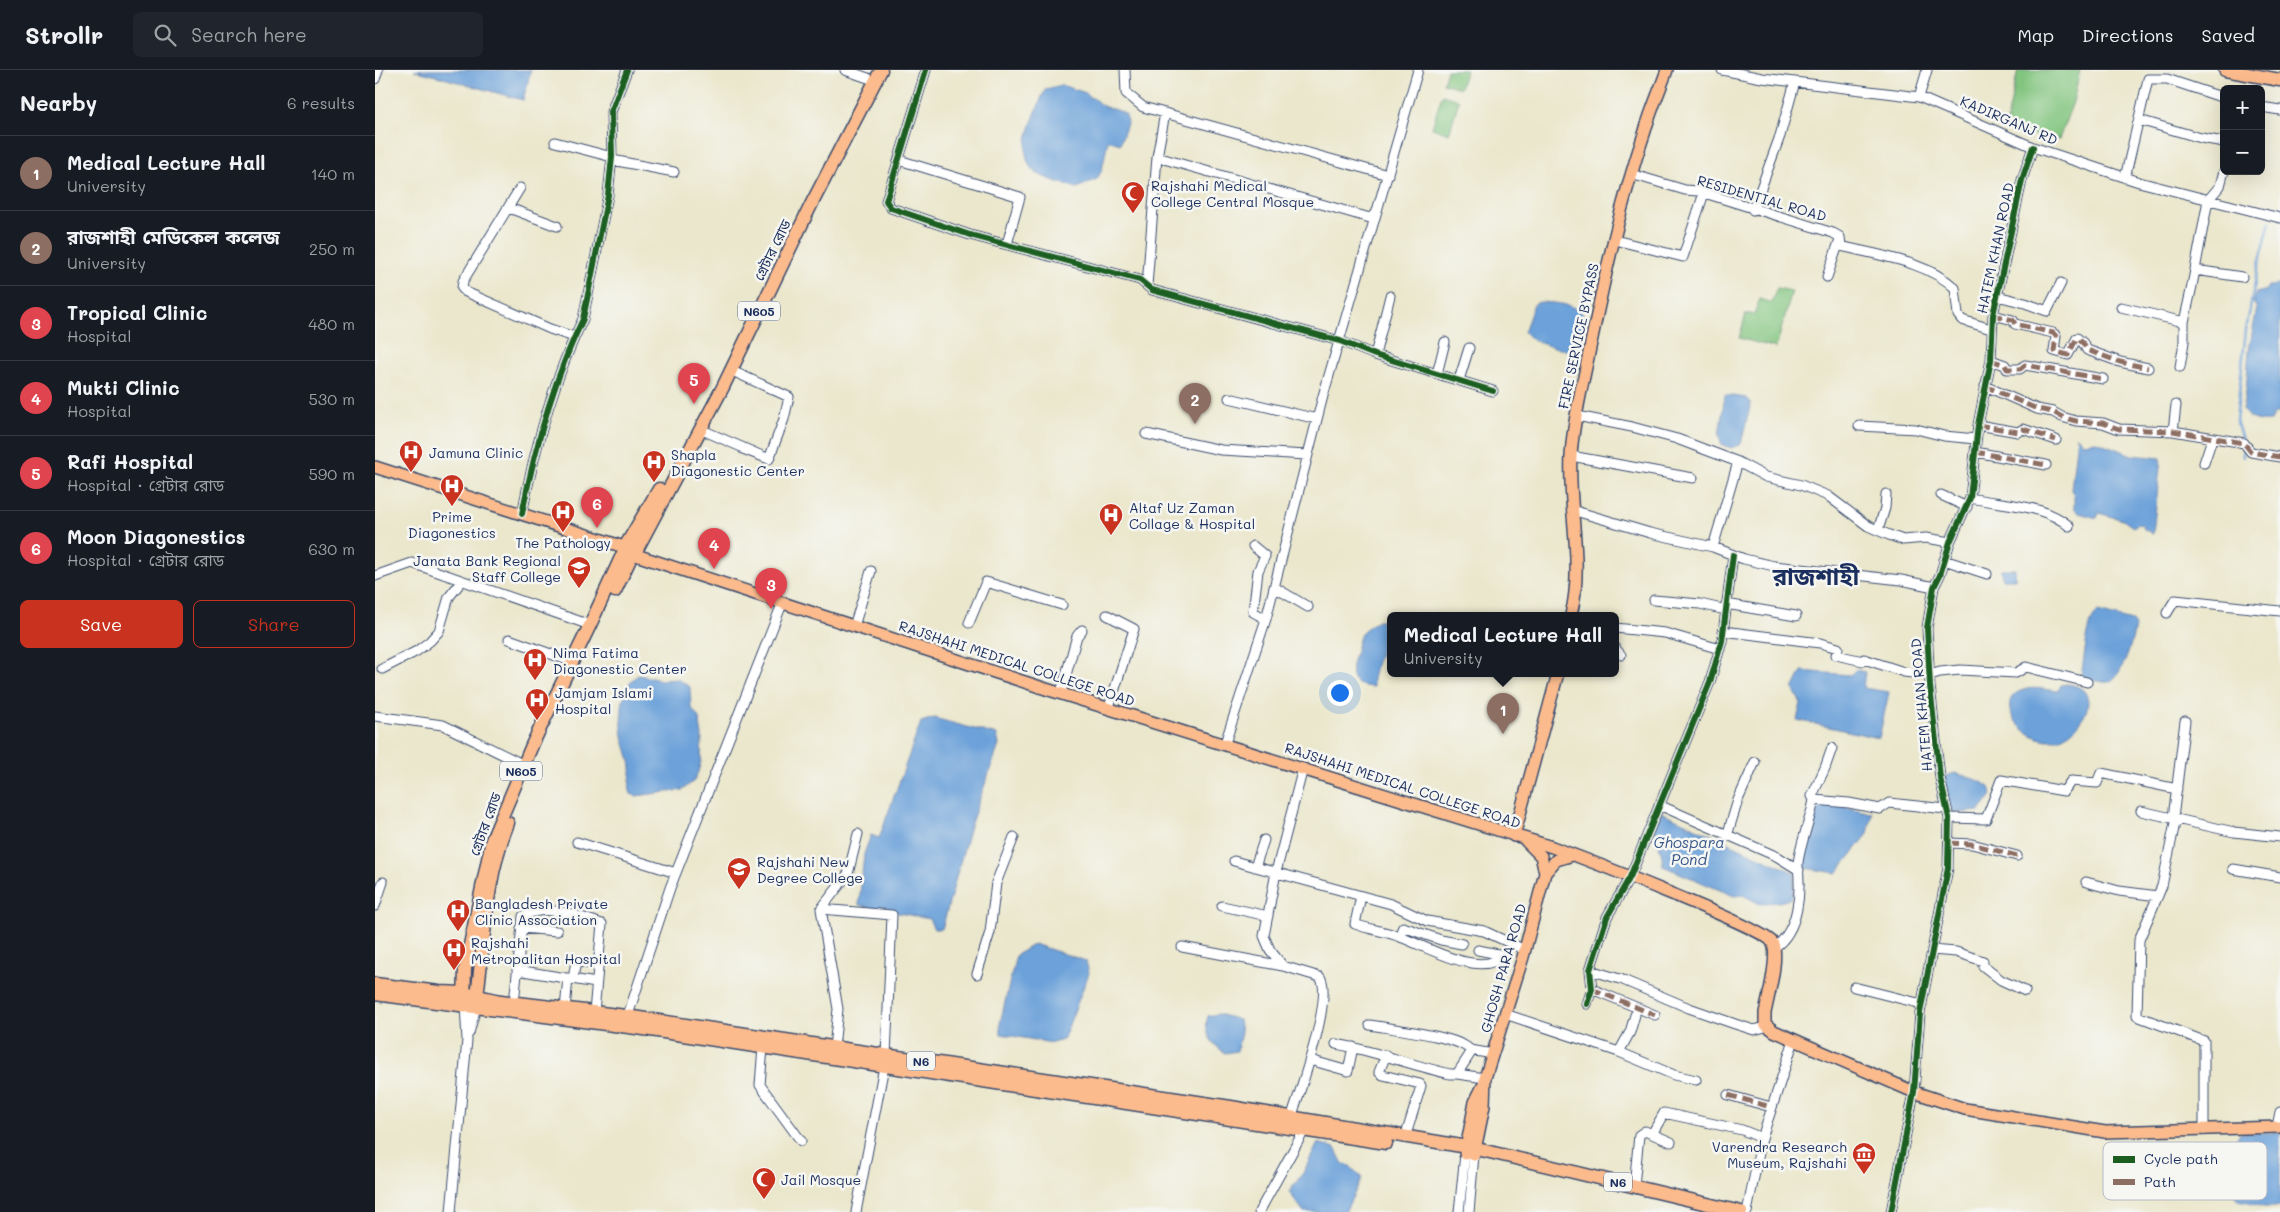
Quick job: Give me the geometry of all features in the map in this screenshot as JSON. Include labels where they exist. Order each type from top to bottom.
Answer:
[{"type":"highway","name":"গ্রেটার রোড","points":[[848,126],[881,70]]},
{"type":"highway","points":[[2225,70],[2275,76]]},
{"type":"highway","name":"গ্রেটার রোড","points":[[471,1000],[479,972],[485,909],[500,843],[539,746],[630,551],[700,430],[704,415],[716,389],[848,126],[870,74]]},
{"type":"highway","name":"গ্রেটার রোড","points":[[471,1000],[465,969],[492,840],[524,765],[590,625],[704,415],[731,370],[770,283]]},
{"type":"highway","points":[[439,992],[449,988],[465,969]]},
{"type":"highway","points":[[479,972],[490,992],[501,1001]]},
{"type":"highway","name":"N6","points":[[375,984],[396,992],[471,1000],[834,1048],[885,1061],[1473,1152]]},
{"type":"highway","name":"N6","points":[[375,994],[439,992],[471,1000],[501,1001],[594,1012],[626,1021],[763,1047],[885,1061],[1291,1118],[1307,1126],[1405,1138],[1635,1186],[1739,1212]]},
{"type":"main road","name":"FIRE SERVICE BYPASS","points":[[1571,612],[1578,571],[1572,510],[1571,456],[1577,416],[1631,174],[1645,130],[1669,71]]},
{"type":"main road","points":[[375,467],[630,551]]},
{"type":"main road","name":"RAJSHAHI MEDICAL COLLEGE ROAD","points":[[630,551],[782,604],[1520,836]]},
{"type":"main road","name":"RAJSHAHI MEDICAL COLLEGE ROAD","points":[[630,551],[1226,740],[1520,836]]},
{"type":"main road","points":[[1557,677],[1520,836],[1630,877],[1745,926],[1772,940],[1776,951],[1765,1013],[1765,1024],[1794,1040],[1914,1092],[1965,1108],[2105,1132],[2279,1127]]},
{"type":"main road","name":"GHOSH PARA ROAD","points":[[1473,1152],[1475,1102],[1488,1076],[1525,950],[1545,873],[1543,860],[1536,848],[1520,836]]},
{"type":"main road","points":[[1545,873],[1556,860],[1573,855]]},
{"type":"street","points":[[375,79],[379,70]]},
{"type":"street","points":[[845,70],[870,74]]},
{"type":"street","points":[[926,70],[886,201],[891,208],[970,235],[1140,280],[1152,290],[1340,341],[1375,355],[1493,391]]},
{"type":"street","points":[[1125,70],[1124,84],[1130,98],[1143,107],[1388,174]]},
{"type":"street","name":"KADIRGANJ RD","points":[[1722,70],[1795,82],[1919,97],[2033,147],[2125,178],[2280,218]]},
{"type":"street","points":[[1919,97],[1927,70]]},
{"type":"street","points":[[522,514],[542,428],[574,337],[583,319],[603,228],[612,158],[611,112],[624,71]]},
{"type":"street","points":[[1226,740],[1266,619],[1307,455],[1388,174],[1415,72]]},
{"type":"street","points":[[2125,178],[2148,79],[2167,79],[2220,97]]},
{"type":"street","points":[[1753,210],[1780,136],[1795,82]]},
{"type":"street","points":[[2265,108],[2280,110]]},
{"type":"street","points":[[1147,286],[1157,157],[1165,114]]},
{"type":"street","points":[[2139,120],[2201,138],[2220,141]]},
{"type":"street","points":[[555,142],[612,158],[674,172]]},
{"type":"street","name":"HATEM KHAN ROAD","points":[[1891,1212],[1914,1092],[1922,1004],[1948,868],[1947,814],[1940,778],[1927,628],[1934,587],[1950,542],[1968,503],[1978,425],[1991,360],[1993,315],[2023,180],[2033,147]]},
{"type":"street","points":[[1157,157],[1370,218],[1375,214]]},
{"type":"street","points":[[899,160],[1020,197],[1007,244]]},
{"type":"street","name":"RESIDENTIAL ROAD","points":[[1631,174],[1704,193],[1753,210],[1841,236],[1841,246],[1926,269],[1945,278],[1955,288],[1958,315],[1962,320],[1991,329]]},
{"type":"street","points":[[2180,367],[2184,342],[2184,322],[2208,200],[2220,186],[2223,175]]},
{"type":"street","points":[[520,188],[463,281],[462,288],[466,292],[550,329],[574,337]]},
{"type":"street","points":[[1615,240],[1683,258],[1704,193]]},
{"type":"street","points":[[509,208],[557,226]]},
{"type":"street","points":[[1827,277],[1841,236]]},
{"type":"street","points":[[2195,270],[2242,277]]},
{"type":"street","points":[[1997,296],[2025,302],[2047,311],[2061,283]]},
{"type":"street","points":[[1375,355],[1390,296]]},
{"type":"street","points":[[2121,307],[2184,322]]},
{"type":"street","points":[[1993,315],[2013,320],[2015,324],[2053,333],[2057,336],[2054,351],[2061,354],[2069,355],[2077,338],[2087,350],[2120,362],[2147,368]]},
{"type":"street","points":[[1437,374],[1445,342]]},
{"type":"street","points":[[1459,380],[1469,348]]},
{"type":"street","points":[[1991,360],[2005,365],[2007,369],[2020,369],[2025,366],[2103,379]]},
{"type":"street","points":[[700,430],[769,459],[784,419],[789,397],[731,370]]},
{"type":"street","points":[[1985,386],[2037,409],[2053,412],[2076,421],[2103,424],[2119,429],[2173,432],[2244,443],[2251,452],[2280,457]]},
{"type":"street","points":[[1229,398],[1317,419]]},
{"type":"street","points":[[2173,432],[2176,405]]},
{"type":"street","points":[[1577,416],[1632,426],[1677,439],[1738,462],[1766,477],[1801,485],[1828,496],[1850,513],[1878,530],[1903,540],[1926,538],[1950,542]]},
{"type":"street","points":[[1978,425],[2018,432],[2023,429],[2056,440]]},
{"type":"street","points":[[1859,426],[1916,429],[1944,436],[1977,438]]},
{"type":"street","points":[[1146,434],[1221,450],[1307,455]]},
{"type":"street","points":[[2204,463],[2212,438]]},
{"type":"street","points":[[1975,452],[2046,465]]},
{"type":"street","points":[[1571,456],[1693,478]]},
{"type":"street","points":[[1713,547],[1738,462]]},
{"type":"street","points":[[1878,530],[1885,508],[1886,494]]},
{"type":"street","points":[[1941,495],[1968,503],[2028,508],[2059,517],[2069,526]]},
{"type":"street","points":[[1572,510],[1650,533],[1713,547],[1733,555],[1774,566],[1901,580],[1934,587]]},
{"type":"street","points":[[1253,546],[1265,556],[1258,571],[1253,612],[1266,619]]},
{"type":"street","points":[[1587,1004],[1592,989],[1590,970],[1607,917],[1630,877],[1699,714],[1720,649],[1733,555]]},
{"type":"street","points":[[1944,560],[1987,574]]},
{"type":"street","points":[[375,576],[412,563],[461,582],[590,625]]},
{"type":"street","points":[[855,623],[871,571]]},
{"type":"street","points":[[382,669],[417,651],[430,641],[439,631],[449,597],[461,582]]},
{"type":"street","points":[[969,623],[986,582],[1062,606]]},
{"type":"street","points":[[1274,587],[1308,608]]},
{"type":"street","points":[[1654,600],[1796,616]]},
{"type":"street","points":[[2167,613],[2175,600],[2280,612]]},
{"type":"street","points":[[626,1021],[676,873],[742,700],[782,604]]},
{"type":"street","points":[[1107,614],[1134,629],[1110,704]]},
{"type":"street","points":[[1619,628],[1665,633],[1720,649]]},
{"type":"street","points":[[1062,689],[1077,636],[1082,630]]},
{"type":"street","points":[[1723,631],[1819,643],[1838,648],[1836,655],[1863,661],[1864,659],[1904,672],[1930,675],[1960,670],[2016,673],[2026,666],[2087,682]]},
{"type":"street","points":[[509,639],[573,662]]},
{"type":"street","points":[[375,716],[443,725],[524,765]]},
{"type":"street","points":[[2185,721],[2175,818],[2162,886],[2139,940],[2137,1016],[2205,1041],[2204,1130]]},
{"type":"street","points":[[1775,948],[1791,932],[1799,887],[1798,865],[1814,800],[1813,796],[1832,748]]},
{"type":"street","points":[[1727,836],[1738,800],[1755,762]]},
{"type":"street","points":[[1283,966],[1270,950],[1264,936],[1276,872],[1303,768]]},
{"type":"street","points":[[1814,800],[1849,803],[1880,809],[1889,804],[1986,820],[2001,780],[2064,791],[2071,781],[2097,783],[2101,773],[2177,789]]},
{"type":"street","points":[[1659,805],[1778,858],[1799,870]]},
{"type":"street","points":[[2141,811],[2234,832],[2280,837]]},
{"type":"street","points":[[834,1048],[838,1008],[821,909],[848,874],[858,834]]},
{"type":"street","points":[[977,974],[990,932],[996,883],[1014,837]]},
{"type":"street","points":[[1255,867],[1264,840]]},
{"type":"street","points":[[577,842],[676,873]]},
{"type":"street","points":[[1949,843],[1972,844],[2017,856]]},
{"type":"street","points":[[1234,861],[1391,904],[1427,920],[1484,931],[1525,950]]},
{"type":"street","points":[[2233,869],[2259,875],[2280,877]]},
{"type":"street","points":[[375,906],[383,882]]},
{"type":"street","points":[[2086,882],[2119,891],[2158,896]]},
{"type":"street","points":[[1361,896],[1355,924],[1369,930],[1399,936],[1450,957],[1470,963],[1493,962],[1503,955],[1478,950]]},
{"type":"street","points":[[1222,906],[1268,916]]},
{"type":"street","points":[[821,909],[892,915],[885,1061],[856,1212]]},
{"type":"street","points":[[514,1003],[521,928],[524,915],[546,910],[602,924],[594,1012]]},
{"type":"street","points":[[1399,936],[1403,927],[1441,940],[1462,944]]},
{"type":"street","points":[[521,928],[557,931]]},
{"type":"street","points":[[1182,947],[1283,966],[1320,977],[1324,982],[1323,998],[1309,1060],[1291,1118]]},
{"type":"street","points":[[1932,950],[1956,952],[1983,961],[1983,966],[2001,980],[2025,991]]},
{"type":"street","points":[[565,1009],[576,961],[598,966]]},
{"type":"street","points":[[517,970],[596,983]]},
{"type":"street","points":[[1590,970],[1623,980],[1689,1008],[1754,1030],[1769,1026]]},
{"type":"street","points":[[1854,987],[1922,1004]]},
{"type":"street","points":[[1592,989],[1655,1015]]},
{"type":"street","name":"গ্রেটার রোড","points":[[451,1212],[471,1000]]},
{"type":"street","points":[[1505,1014],[1619,1052],[1674,1075],[1696,1080]]},
{"type":"street","points":[[1619,1052],[1630,1032],[1635,1015]]},
{"type":"street","points":[[1370,1025],[1447,1039],[1466,1045],[1471,1050],[1493,1054]]},
{"type":"street","points":[[1739,1212],[1771,1107],[1794,1040]]},
{"type":"street","points":[[1336,1044],[1386,1055],[1409,1064],[1457,1074],[1488,1076]]},
{"type":"street","points":[[763,1047],[759,1085],[801,1141]]},
{"type":"street","points":[[1309,1060],[1349,1071],[1353,1047]]},
{"type":"street","points":[[1457,1074],[1471,1054],[1471,1050]]},
{"type":"street","points":[[1386,1055],[1379,1072],[1383,1075],[1420,1084],[1421,1086],[1405,1138]]},
{"type":"street","points":[[1728,1095],[1771,1107]]},
{"type":"street","points":[[2279,1127],[2280,1112]]},
{"type":"street","points":[[1652,1134],[1664,1113],[1742,1130],[1762,1138]]},
{"type":"street","points":[[1259,1212],[1307,1126]]},
{"type":"street","points":[[1635,1186],[1639,1135],[1645,1131],[1671,1142]]},
{"type":"street","points":[[1459,1212],[1473,1152]]},
{"type":"street","points":[[1469,1212],[1473,1152]]},
{"type":"green space","points":[[1447,70],[1466,70],[1460,88],[1443,83]]},
{"type":"green space","points":[[2018,70],[2080,70],[2073,102],[2059,139],[2045,139],[2006,124]]},
{"type":"green space","points":[[1442,95],[1459,100],[1449,134],[1432,128]]},
{"type":"green space","points":[[1777,288],[1792,291],[1776,348],[1739,338],[1746,314],[1754,314],[1760,299],[1771,303]]},
{"type":"water","points":[[414,70],[531,70],[523,100]]},
{"type":"water","points":[[1061,85],[1086,93],[1103,106],[1120,111],[1126,115],[1127,124],[1120,144],[1108,140],[1102,170],[1097,179],[1077,188],[1038,174],[1030,167],[1027,158],[1028,137],[1042,96],[1046,89]]},
{"type":"water","points":[[2280,284],[2280,413],[2275,413],[2271,421],[2258,421],[2242,410],[2246,391],[2249,350],[2257,308],[2253,303],[2256,293],[2266,290],[2268,286]]},
{"type":"water","points":[[1540,302],[1565,305],[1582,313],[1585,318],[1575,352],[1540,343],[1524,332],[1534,304]]},
{"type":"water","points":[[1725,395],[1747,398],[1751,403],[1741,444],[1731,448],[1721,444],[1719,435]]},
{"type":"water","points":[[2077,436],[2083,443],[2096,441],[2132,455],[2161,458],[2153,534],[2144,529],[2142,525],[2138,524],[2133,527],[2123,520],[2099,513],[2097,518],[2079,513],[2074,508],[2074,495],[2071,490]]},
{"type":"water","points":[[2001,569],[2015,569],[2015,579],[2002,579]]},
{"type":"water","points":[[2098,612],[2132,621],[2135,627],[2122,666],[2118,674],[2108,682],[2081,676],[2091,623]]},
{"type":"water","points":[[1378,620],[1387,620],[1387,633],[1373,674],[1373,687],[1358,684],[1354,680],[1351,671],[1362,632]]},
{"type":"water","points":[[1856,670],[1865,672],[1863,688],[1889,692],[1879,738],[1797,720],[1801,703],[1793,689],[1802,671],[1850,675]]},
{"type":"water","points":[[639,675],[661,680],[678,679],[690,687],[691,707],[699,718],[702,735],[701,761],[694,781],[682,790],[636,796],[631,794],[629,787],[631,767],[623,736],[622,711],[628,686]]},
{"type":"water","points":[[2066,684],[2079,687],[2086,694],[2088,704],[2079,724],[2070,733],[2048,740],[2037,738],[2019,725],[2013,717],[2010,708],[2011,700],[2016,693],[2031,688],[2058,691],[2061,685]]},
{"type":"water","points":[[934,718],[997,735],[999,745],[970,826],[942,929],[934,929],[929,919],[859,905],[864,854],[871,835],[879,838],[921,722]]},
{"type":"water","points":[[1955,773],[1980,781],[1990,787],[1992,795],[1980,811],[1955,813],[1951,810],[1946,801],[1943,785],[1946,776]]},
{"type":"water","points":[[1822,802],[1872,813],[1868,834],[1837,873],[1804,868],[1806,842]]},
{"type":"water","name":"Ghospara Pond","points":[[1661,812],[1795,873],[1792,897],[1781,902],[1760,904],[1743,895],[1734,896],[1663,866],[1654,827]]},
{"type":"water","points":[[1034,944],[1086,961],[1089,973],[1063,1040],[1052,1043],[1001,1034],[1000,1023],[1016,955]]},
{"type":"water","points":[[1218,1014],[1239,1020],[1241,1032],[1237,1051],[1225,1053],[1210,1038],[1207,1028],[1208,1016]]},
{"type":"water","points":[[2240,1133],[2280,1133],[2280,1207],[2263,1207],[2238,1200],[2267,1200],[2267,1142],[2234,1142]]},
{"type":"water","points":[[1318,1143],[1335,1148],[1343,1164],[1350,1166],[1362,1178],[1345,1212],[1304,1212],[1289,1192],[1303,1173]]},
{"type":"waterway","points":[[2242,440],[2236,421],[2246,330],[2257,272],[2270,222]]},
{"type":"waterway","points":[[2243,446],[2243,457]]},
{"type":"marked path","points":[[1993,315],[2013,320],[2015,324],[2053,333],[2056,336],[2054,351],[2068,355],[2077,338],[2087,350],[2120,362],[2148,368]]},
{"type":"marked path","points":[[1991,360],[2005,365],[2007,369],[2020,369],[2025,365],[2103,379]]},
{"type":"marked path","points":[[1985,386],[2037,409],[2053,412],[2076,421],[2103,423],[2119,429],[2173,431],[2244,443],[2251,452],[2280,457]]},
{"type":"marked path","points":[[1978,425],[2018,432],[2023,429],[2056,440]]},
{"type":"marked path","points":[[1975,452],[2046,465]]},
{"type":"marked path","points":[[1949,843],[1972,844],[2017,856]]},
{"type":"marked path","points":[[1592,989],[1655,1015]]},
{"type":"marked path","points":[[1728,1095],[1771,1107]]},
{"type":"cycle path","points":[[522,514],[546,414],[572,342],[583,319],[608,195],[612,157],[611,112],[627,70]]},
{"type":"cycle path","points":[[926,70],[886,201],[891,208],[970,235],[1140,280],[1152,290],[1340,341],[1375,355],[1493,391]]},
{"type":"cycle path","points":[[1891,1212],[1914,1092],[1920,1013],[1948,868],[1949,818],[1940,778],[1930,686],[1927,628],[1934,587],[1940,575],[1950,542],[1970,498],[1978,425],[1991,360],[1993,315],[2022,180],[2033,147]]},
{"type":"cycle path","points":[[1587,1004],[1592,989],[1590,970],[1607,917],[1630,877],[1710,682],[1722,641],[1733,555]]},
{"type":"place","name":"Rajshahi Medical College Central Mosque","points":[[1133,214]]},
{"type":"place","name":"Rafi Hospital","points":[[694,404]]},
{"type":"place","name":"রাজশাহী মেডিকেল কলেজ","points":[[1195,424]]},
{"type":"place","name":"Jamuna Clinic","points":[[411,473]]},
{"type":"place","name":"Shapla Diagonestic Center","points":[[654,483]]},
{"type":"place","name":"Prime Diagonestics","points":[[452,507]]},
{"type":"place","name":"Moon Diagonestics","points":[[597,528]]},
{"type":"place","name":"The Pathology","points":[[563,533]]},
{"type":"place","name":"Altaf Uz Zaman Collage & Hospital","points":[[1111,536]]},
{"type":"place","name":"Mukti Clinic","points":[[714,569]]},
{"type":"place","name":"Janata Bank Regional Staff College","points":[[579,589]]},
{"type":"place","name":"Tropical Clinic","points":[[771,609]]},
{"type":"place","name":"Nima Fatima Diagonestic Center","points":[[535,681]]},
{"type":"place","name":"Jamjam Islami Hospital","points":[[537,721]]},
{"type":"place","name":"Medical Lecture Hall","points":[[1503,734]]},
{"type":"place","name":"Rajshahi New Degree College","points":[[739,890]]},
{"type":"place","name":"Bangladesh Private Clinic Association","points":[[458,932]]},
{"type":"place","name":"Rajshahi Metropalitan Hospital","points":[[454,971]]},
{"type":"place","name":"Varendra Research Museum, Rajshahi","points":[[1864,1175]]},
{"type":"place","name":"Jail Mosque","points":[[764,1200]]},
{"type":"district","name":"রাজশাহী","points":[[1816,575]]}]
